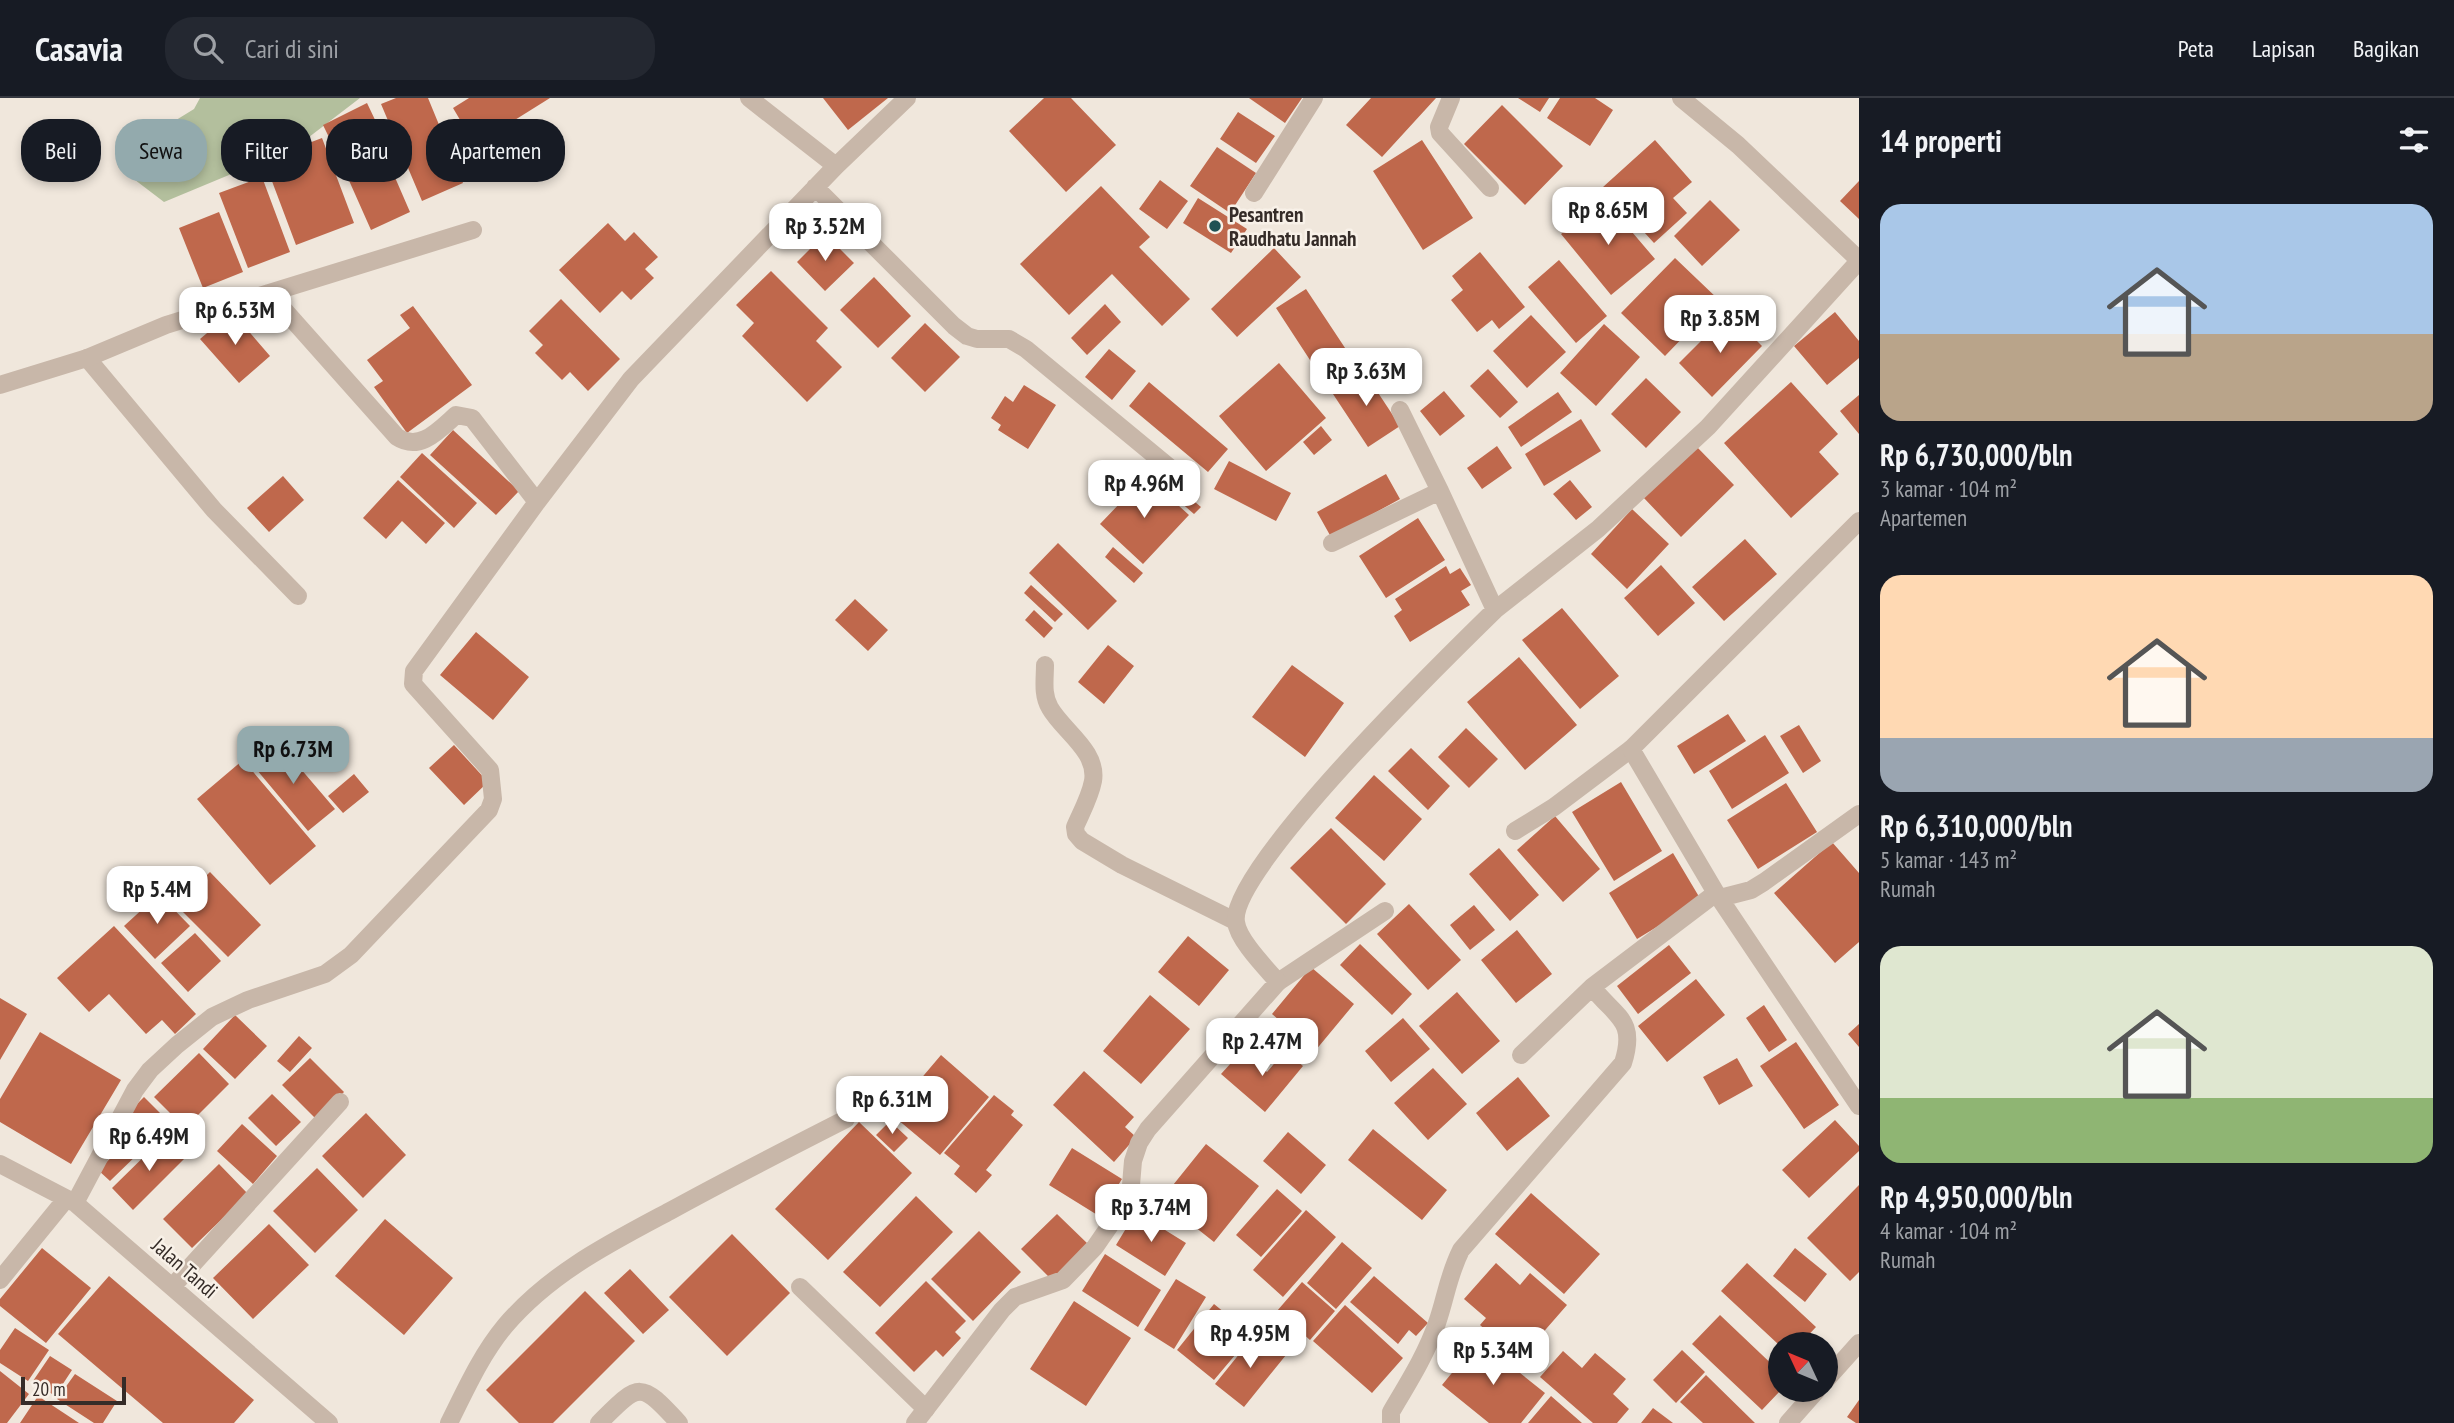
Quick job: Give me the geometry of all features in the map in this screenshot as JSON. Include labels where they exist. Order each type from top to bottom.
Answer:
[{"type":"street","points":[[749,98],[835,166]]},
{"type":"street","points":[[0,1280],[71,1201],[121,1114],[150,1070],[212,1017],[248,1000],[325,974],[351,955],[489,810],[493,799],[489,770],[413,684],[411,679],[414,671],[537,502],[631,380],[835,166],[907,98]]},
{"type":"street","points":[[1254,193],[1314,98]]},
{"type":"street","points":[[1451,98],[1439,127],[1440,133],[1490,188]]},
{"type":"street","points":[[1278,982],[1241,936],[1236,921],[1238,904],[1252,878],[1332,778],[1412,691],[1495,610],[1598,528],[1708,427],[1859,260],[1738,145],[1681,98]]},
{"type":"street","points":[[815,187],[954,326],[977,340],[1009,339],[1026,349],[1181,477]]},
{"type":"street","points":[[0,385],[88,358],[166,325],[473,230]]},
{"type":"street","points":[[269,293],[397,437],[405,442],[417,442],[432,436],[456,415],[472,418],[537,502]]},
{"type":"street","points":[[88,358],[214,510],[298,596]]},
{"type":"street","points":[[1400,410],[1495,610]]},
{"type":"street","points":[[1332,543],[1440,491]]},
{"type":"street","points":[[1515,831],[1554,807],[1631,749],[1859,521]]},
{"type":"street","points":[[1045,665],[1045,694],[1049,708],[1074,736],[1092,763],[1094,779],[1075,827],[1076,834],[1082,841],[1122,865],[1236,921]]},
{"type":"street","points":[[1631,749],[1718,895],[1859,1106]]},
{"type":"street","points":[[1521,1055],[1592,987],[1718,895],[1751,890],[1758,886],[1859,814]]},
{"type":"street","points":[[800,1287],[920,1416],[1015,1297],[1063,1280],[1095,1247],[1124,1205],[1131,1185],[1133,1161],[1139,1143],[1148,1129],[1278,982],[1385,911]]},
{"type":"street","points":[[1391,1423],[1391,1412],[1428,1347],[1438,1321],[1450,1271],[1461,1250],[1623,1063],[1629,1044],[1626,1027],[1592,987]]},
{"type":"street","points":[[172,1287],[340,1102]]},
{"type":"street","points":[[449,1423],[480,1360],[496,1338],[536,1294],[563,1273],[592,1253],[761,1161],[846,1119]]},
{"type":"street","name":"Jalan Tandi","points":[[0,1164],[71,1201],[329,1423]]},
{"type":"street","points":[[1838,1366],[1859,1343]]},
{"type":"street","points":[[599,1423],[632,1393],[642,1391],[650,1394],[679,1423]]},
{"type":"street","points":[[1788,1423],[1806,1402]]},
{"type":"green space","points":[[200,98],[360,98],[333,119],[326,119],[326,124],[312,135],[312,119],[221,119],[221,178],[164,202],[138,182],[207,182],[207,119],[178,119],[194,109]]},
{"type":"building","points":[[396,98],[428,98],[437,119],[426,119],[426,182],[463,183],[422,201],[412,177],[412,119],[387,119],[381,104]]},
{"type":"building","points":[[469,98],[550,98],[516,119],[460,119],[453,108]]},
{"type":"building","points":[[823,98],[888,98],[848,130]]},
{"type":"building","points":[[1044,98],[1071,98],[1116,145],[1066,192],[1009,131]]},
{"type":"building","points":[[1249,98],[1302,98],[1285,123]]},
{"type":"building","points":[[1371,98],[1436,98],[1382,157],[1346,125]]},
{"type":"building","points":[[1518,98],[1549,98],[1540,112]]},
{"type":"building","points":[[1560,98],[1595,98],[1613,110],[1590,146],[1547,118]]},
{"type":"building","points":[[367,103],[375,119],[335,119]]},
{"type":"building","points":[[1502,105],[1563,166],[1525,205],[1464,144]]},
{"type":"building","points":[[1238,112],[1275,136],[1256,163],[1220,139]]},
{"type":"building","points":[[322,138],[326,149],[326,182],[339,182],[354,223],[296,245],[272,182],[312,182],[312,142]]},
{"type":"building","points":[[1422,140],[1473,218],[1423,250],[1373,171]]},
{"type":"building","points":[[1655,140],[1692,182],[1673,198],[1687,213],[1654,243],[1603,187]]},
{"type":"building","points":[[1217,147],[1256,173],[1230,213],[1190,186]]},
{"type":"building","points":[[1160,180],[1188,201],[1167,229],[1139,209]]},
{"type":"building","points":[[1859,181],[1859,219],[1840,201]]},
{"type":"building","points":[[249,182],[264,182],[290,252],[248,268],[219,193]]},
{"type":"building","points":[[350,182],[397,182],[410,212],[371,230]]},
{"type":"building","points":[[1101,186],[1150,237],[1139,247],[1190,299],[1162,326],[1112,274],[1069,315],[1020,264]]},
{"type":"building","name":"Pesantren Raudhatu Jannah","points":[[1198,198],[1247,229],[1231,253],[1183,223]]},
{"type":"building","points":[[1604,199],[1655,259],[1611,295],[1561,234]]},
{"type":"building","points":[[1710,200],[1740,230],[1702,266],[1674,236]]},
{"type":"building","points":[[219,212],[243,272],[203,288],[179,228]]},
{"type":"building","points":[[608,223],[625,241],[634,232],[658,257],[645,269],[654,278],[631,300],[622,291],[600,313],[559,270]]},
{"type":"building","points":[[825,234],[854,263],[825,291],[797,262]]},
{"type":"building","points":[[1274,248],[1301,277],[1237,337],[1211,309]]},
{"type":"building","points":[[1480,252],[1525,307],[1499,329],[1492,320],[1477,332],[1451,300],[1463,290],[1452,276]]},
{"type":"building","points":[[1675,258],[1719,300],[1665,356],[1621,313]]},
{"type":"building","points":[[1559,260],[1607,316],[1576,343],[1528,287]]},
{"type":"building","points":[[771,271],[828,328],[816,341],[842,367],[807,402],[742,336],[754,323],[736,305]]},
{"type":"building","points":[[874,277],[911,316],[878,348],[840,310]]},
{"type":"building","points":[[1306,289],[1355,363],[1325,383],[1276,308]]},
{"type":"building","points":[[561,299],[620,359],[588,391],[570,372],[562,380],[535,353],[543,345],[529,331]]},
{"type":"building","points":[[1105,304],[1121,322],[1087,355],[1071,338]]},
{"type":"building","points":[[413,306],[472,385],[407,433],[374,387],[383,381],[367,360],[410,328],[400,315]]},
{"type":"building","points":[[232,312],[270,356],[239,383],[200,339]]},
{"type":"building","points":[[1835,312],[1859,341],[1859,358],[1827,385],[1794,346]]},
{"type":"building","points":[[1729,313],[1762,346],[1712,397],[1679,363]]},
{"type":"building","points":[[1531,315],[1566,352],[1527,388],[1493,351]]},
{"type":"building","points":[[925,323],[960,357],[925,392],[891,358]]},
{"type":"building","points":[[1604,324],[1640,357],[1596,406],[1560,373]]},
{"type":"building","points":[[1109,349],[1136,371],[1112,400],[1085,377]]},
{"type":"building","points":[[1279,363],[1326,418],[1266,471],[1219,416]]},
{"type":"building","points":[[1488,369],[1518,402],[1500,418],[1470,386]]},
{"type":"building","points":[[1363,370],[1400,426],[1368,447],[1331,391]]},
{"type":"building","points":[[1646,378],[1681,412],[1646,448],[1611,414]]},
{"type":"building","points":[[1149,382],[1228,449],[1208,472],[1129,406]]},
{"type":"building","points":[[1791,382],[1838,434],[1819,452],[1839,474],[1791,518],[1724,443]]},
{"type":"building","points":[[1024,385],[1056,405],[1028,449],[998,430],[1001,425],[991,418],[1005,396],[1013,402]]},
{"type":"building","points":[[1444,391],[1465,416],[1440,436],[1420,411]]},
{"type":"building","points":[[1558,392],[1572,412],[1521,447],[1508,427]]},
{"type":"building","points":[[1859,395],[1859,434],[1840,411]]},
{"type":"building","points":[[1581,419],[1601,451],[1544,486],[1525,454]]},
{"type":"building","points":[[1321,426],[1332,440],[1314,455],[1303,442]]},
{"type":"building","points":[[453,430],[519,491],[496,515],[430,455]]},
{"type":"building","points":[[1497,446],[1512,468],[1482,489],[1467,468]]},
{"type":"building","points":[[1696,446],[1734,485],[1681,537],[1643,497]]},
{"type":"building","points":[[422,453],[477,503],[454,528],[400,477]]},
{"type":"building","points":[[1229,461],[1291,493],[1276,521],[1214,489]]},
{"type":"building","points":[[1386,474],[1400,499],[1331,537],[1317,512]]},
{"type":"building","points":[[283,476],[304,500],[269,532],[247,508]]},
{"type":"building","points":[[1146,476],[1189,515],[1143,564],[1100,524]]},
{"type":"building","points":[[398,480],[445,523],[426,544],[402,521],[386,539],[363,518]]},
{"type":"building","points":[[1570,480],[1592,507],[1576,520],[1553,494]]},
{"type":"building","points":[[1177,487],[1201,507],[1194,514],[1171,494]]},
{"type":"building","points":[[1632,509],[1669,544],[1627,589],[1591,554]]},
{"type":"building","points":[[1418,518],[1445,560],[1386,598],[1359,556]]},
{"type":"building","points":[[1745,539],[1777,574],[1724,621],[1692,587]]},
{"type":"building","points":[[1058,543],[1117,601],[1088,630],[1029,573]]},
{"type":"building","points":[[1113,547],[1143,573],[1134,583],[1105,557]]},
{"type":"building","points":[[1661,565],[1695,603],[1658,636],[1624,598]]},
{"type":"building","points":[[1446,566],[1450,574],[1460,568],[1471,585],[1461,591],[1470,605],[1410,642],[1394,616],[1402,610],[1395,599]]},
{"type":"building","points":[[1031,585],[1063,614],[1055,622],[1024,593]]},
{"type":"building","points":[[855,599],[888,630],[868,651],[835,620]]},
{"type":"building","points":[[1562,608],[1619,676],[1580,709],[1522,640]]},
{"type":"building","points":[[1034,610],[1053,628],[1044,638],[1025,620]]},
{"type":"building","points":[[476,632],[529,677],[493,720],[440,675]]},
{"type":"building","points":[[1108,645],[1134,666],[1104,704],[1078,682]]},
{"type":"building","points":[[1519,657],[1577,725],[1525,770],[1467,702]]},
{"type":"building","points":[[1292,665],[1344,703],[1305,757],[1252,717]]},
{"type":"building","points":[[1728,714],[1746,741],[1694,774],[1677,746]]},
{"type":"building","points":[[1799,725],[1821,761],[1803,773],[1780,736]]},
{"type":"building","points":[[1466,728],[1498,759],[1469,788],[1438,757]]},
{"type":"building","points":[[1765,735],[1789,773],[1732,809],[1709,771]]},
{"type":"building","points":[[277,741],[335,809],[308,831],[251,763]]},
{"type":"building","points":[[454,745],[488,782],[464,805],[429,768]]},
{"type":"building","points":[[1411,748],[1450,786],[1428,810],[1388,771]]},
{"type":"building","points":[[243,760],[316,846],[270,885],[197,799]]},
{"type":"building","points":[[354,774],[369,792],[343,813],[328,796]]},
{"type":"building","points":[[1374,775],[1422,819],[1384,861],[1335,818]]},
{"type":"building","points":[[1621,782],[1662,851],[1614,881],[1572,812]]},
{"type":"building","points":[[1786,783],[1817,832],[1758,869],[1727,820]]},
{"type":"building","points":[[1555,816],[1600,869],[1563,902],[1517,850]]},
{"type":"building","points":[[1331,828],[1386,884],[1346,924],[1290,868]]},
{"type":"building","points":[[1832,842],[1859,873],[1859,942],[1835,963],[1774,893]]},
{"type":"building","points":[[1499,848],[1539,895],[1510,921],[1469,874]]},
{"type":"building","points":[[1673,853],[1701,900],[1637,939],[1609,893]]},
{"type":"building","points":[[210,872],[261,925],[228,957],[176,905]]},
{"type":"building","points":[[159,894],[190,926],[155,959],[124,926]]},
{"type":"building","points":[[1409,904],[1461,960],[1428,990],[1377,934]]},
{"type":"building","points":[[1474,905],[1495,930],[1470,950],[1450,925]]},
{"type":"building","points":[[114,926],[196,1014],[175,1034],[162,1020],[146,1034],[109,994],[89,1012],[57,978]]},
{"type":"building","points":[[1517,930],[1552,974],[1516,1003],[1481,960]]},
{"type":"building","points":[[195,933],[221,961],[188,992],[161,963]]},
{"type":"building","points":[[1188,936],[1229,970],[1199,1006],[1158,972]]},
{"type":"building","points":[[1360,944],[1412,994],[1392,1015],[1340,965]]},
{"type":"building","points":[[1669,945],[1691,973],[1638,1014],[1617,986]]},
{"type":"building","points":[[1311,967],[1354,1004],[1315,1051],[1272,1014]]},
{"type":"building","points":[[1696,979],[1725,1015],[1667,1062],[1638,1026]]},
{"type":"building","points":[[1457,992],[1500,1041],[1462,1074],[1419,1026]]},
{"type":"building","points":[[1150,995],[1190,1029],[1141,1084],[1103,1051]]},
{"type":"building","points":[[0,998],[27,1014],[0,1060]]},
{"type":"building","points":[[1764,1005],[1787,1040],[1769,1052],[1746,1018]]},
{"type":"building","points":[[235,1015],[267,1046],[235,1079],[203,1049]]},
{"type":"building","points":[[1403,1018],[1430,1049],[1391,1082],[1365,1051]]},
{"type":"building","points":[[1859,1024],[1859,1047],[1848,1034]]},
{"type":"building","points":[[40,1032],[121,1080],[71,1164],[0,1122],[0,1099]]},
{"type":"building","points":[[299,1036],[312,1048],[290,1072],[277,1061]]},
{"type":"building","points":[[1796,1042],[1839,1105],[1804,1129],[1760,1066]]},
{"type":"building","points":[[1242,1051],[1267,1072],[1285,1051],[1303,1066],[1265,1112],[1221,1074]]},
{"type":"building","points":[[199,1053],[229,1084],[185,1128],[154,1097]]},
{"type":"building","points":[[941,1055],[989,1097],[940,1155],[891,1114]]},
{"type":"building","points":[[310,1058],[344,1092],[317,1120],[282,1085]]},
{"type":"building","points":[[1737,1058],[1753,1086],[1719,1105],[1703,1077]]},
{"type":"building","points":[[1433,1068],[1467,1104],[1428,1140],[1394,1103]]},
{"type":"building","points":[[1084,1071],[1134,1117],[1125,1127],[1136,1137],[1114,1162],[1053,1105]]},
{"type":"building","points":[[1518,1077],[1550,1116],[1507,1151],[1476,1113]]},
{"type":"building","points":[[272,1094],[301,1122],[276,1146],[248,1118]]},
{"type":"building","points":[[994,1095],[1014,1111],[1011,1115],[1023,1125],[986,1170],[992,1175],[976,1193],[954,1174],[960,1166],[944,1153]]},
{"type":"building","points":[[144,1097],[168,1121],[146,1143],[122,1119]]},
{"type":"building","points":[[366,1113],[406,1155],[363,1198],[322,1156]]},
{"type":"building","points":[[1835,1120],[1859,1146],[1859,1151],[1809,1198],[1782,1170]]},
{"type":"building","points":[[890,1121],[908,1138],[894,1152],[876,1135]]},
{"type":"building","points":[[859,1122],[912,1173],[828,1260],[775,1209]]},
{"type":"building","points":[[242,1124],[277,1156],[253,1184],[217,1151]]},
{"type":"building","points":[[1373,1129],[1447,1190],[1422,1220],[1348,1160]]},
{"type":"building","points":[[1288,1132],[1326,1165],[1301,1194],[1263,1161]]},
{"type":"building","points":[[165,1136],[186,1157],[133,1210],[112,1188]]},
{"type":"building","points":[[133,1137],[144,1148],[110,1181],[98,1170]]},
{"type":"building","points":[[1206,1144],[1259,1186],[1214,1242],[1161,1200]]},
{"type":"building","points":[[1072,1148],[1122,1179],[1099,1216],[1049,1185]]},
{"type":"building","points":[[219,1164],[248,1194],[192,1248],[163,1219]]},
{"type":"building","points":[[317,1168],[358,1210],[315,1253],[273,1211]]},
{"type":"building","points":[[1859,1185],[1859,1272],[1850,1281],[1807,1238]]},
{"type":"building","points":[[1277,1189],[1302,1211],[1261,1257],[1236,1235]]},
{"type":"building","points":[[1531,1193],[1600,1254],[1564,1294],[1495,1234]]},
{"type":"building","points":[[916,1196],[953,1232],[880,1307],[843,1272]]},
{"type":"building","points":[[1306,1210],[1336,1237],[1283,1297],[1253,1270]]},
{"type":"building","points":[[1136,1212],[1186,1243],[1165,1276],[1116,1245]]},
{"type":"building","points":[[1057,1214],[1090,1246],[1054,1282],[1021,1249]]},
{"type":"building","points":[[385,1219],[453,1278],[404,1335],[335,1276]]},
{"type":"building","points":[[269,1224],[309,1265],[253,1319],[213,1278]]},
{"type":"building","points":[[979,1231],[1021,1272],[973,1321],[931,1279]]},
{"type":"building","points":[[732,1234],[790,1293],[727,1356],[669,1297]]},
{"type":"building","points":[[1342,1242],[1372,1268],[1336,1309],[1307,1283]]},
{"type":"building","points":[[42,1248],[91,1288],[46,1343],[0,1306],[0,1299]]},
{"type":"building","points":[[1795,1248],[1827,1274],[1805,1302],[1773,1276]]},
{"type":"building","points":[[1105,1254],[1161,1290],[1138,1327],[1082,1291]]},
{"type":"building","points":[[1496,1263],[1520,1285],[1530,1273],[1567,1305],[1526,1352],[1510,1338],[1503,1346],[1480,1325],[1486,1318],[1464,1299]]},
{"type":"building","points":[[1747,1263],[1816,1327],[1811,1332],[1768,1332],[1768,1335],[1721,1291]]},
{"type":"building","points":[[630,1269],[669,1310],[643,1334],[604,1293]]},
{"type":"building","points":[[109,1276],[254,1400],[234,1423],[163,1423],[58,1334]]},
{"type":"building","points":[[1374,1276],[1428,1323],[1416,1336],[1409,1330],[1398,1344],[1350,1302]]},
{"type":"building","points":[[1176,1279],[1206,1297],[1174,1349],[1144,1330]]},
{"type":"building","points":[[926,1281],[966,1321],[955,1332],[961,1338],[943,1357],[936,1350],[914,1372],[875,1333]]},
{"type":"building","points":[[1302,1282],[1335,1311],[1310,1340],[1277,1311]]},
{"type":"building","points":[[585,1291],[635,1341],[553,1423],[519,1423],[486,1390]]},
{"type":"building","points":[[1074,1301],[1131,1338],[1086,1406],[1030,1369]]},
{"type":"building","points":[[1214,1304],[1252,1335],[1214,1380],[1177,1350]]},
{"type":"building","points":[[1345,1305],[1403,1358],[1372,1393],[1313,1341]]},
{"type":"building","points":[[1720,1315],[1768,1361],[1770,1402],[1762,1410],[1692,1344]]},
{"type":"building","points":[[15,1328],[49,1350],[28,1381],[0,1363],[0,1350]]},
{"type":"building","points":[[1257,1332],[1286,1355],[1244,1407],[1215,1384]]},
{"type":"building","points":[[1479,1340],[1545,1393],[1521,1423],[1489,1423],[1442,1385]]},
{"type":"building","points":[[1682,1350],[1705,1372],[1676,1403],[1653,1380]]},
{"type":"building","points":[[1563,1351],[1582,1368],[1595,1353],[1626,1379],[1613,1394],[1629,1409],[1617,1423],[1593,1423],[1540,1377]]},
{"type":"building","points":[[50,1356],[72,1370],[55,1396],[33,1381]]},
{"type":"building","points":[[0,1371],[29,1394],[7,1423],[0,1423]]},
{"type":"building","points":[[75,1374],[117,1401],[103,1423],[94,1423],[57,1399]]},
{"type":"building","points":[[1706,1375],[1755,1423],[1703,1423],[1680,1402]]},
{"type":"building","points":[[38,1396],[79,1423],[20,1423]]},
{"type":"building","points":[[1551,1396],[1582,1423],[1528,1423]]},
{"type":"building","points":[[1859,1400],[1859,1423],[1856,1423],[1847,1417]]},
{"type":"building","points":[[1653,1408],[1673,1423],[1641,1423]]},
{"type":"place","name":"Pesantren Raudhatu Jannah","points":[[1215,226]]}]
